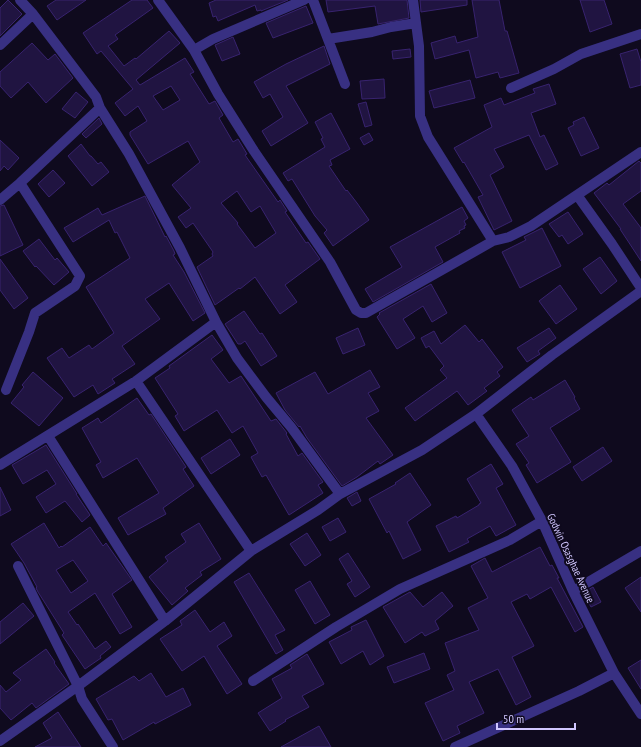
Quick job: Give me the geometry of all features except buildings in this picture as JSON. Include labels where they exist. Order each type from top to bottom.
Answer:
[{"type":"street","points":[[20,0],[33,14],[96,97],[100,108],[129,154],[180,248],[216,322],[237,358],[340,494]]},
{"type":"street","points":[[158,0],[194,50],[218,94],[254,151],[330,262],[356,310],[361,314],[366,314],[493,241],[509,238],[531,226],[641,152]]},
{"type":"street","points":[[194,50],[213,39],[304,0]]},
{"type":"street","points":[[313,0],[345,84]]},
{"type":"street","points":[[413,0],[419,46],[420,116],[428,137],[493,241]]},
{"type":"street","points":[[0,45],[33,14]]},
{"type":"street","points":[[328,39],[416,23]]},
{"type":"street","points":[[511,88],[554,69],[581,54],[641,34]]},
{"type":"street","points":[[0,200],[100,108]]},
{"type":"street","points":[[6,390],[30,332],[35,314],[75,286],[80,276],[20,183]]},
{"type":"street","points":[[0,741],[78,686],[165,621],[251,552],[318,510],[340,494],[422,450],[476,414],[641,289],[612,244],[577,195]]},
{"type":"street","points":[[0,465],[136,381],[216,322]]},
{"type":"street","points":[[136,381],[251,552]]},
{"type":"street","name":"Godwin Osasghae Avenue","points":[[476,414],[512,466],[542,521],[573,591],[614,673],[641,714]]},
{"type":"street","points":[[48,436],[165,621]]},
{"type":"street","points":[[253,681],[336,627],[400,589],[510,540],[542,521]]},
{"type":"street","points":[[573,591],[641,552]]},
{"type":"street","points":[[18,566],[78,686],[82,699],[113,747]]},
{"type":"street","points":[[455,747],[579,691],[614,673]]}]
